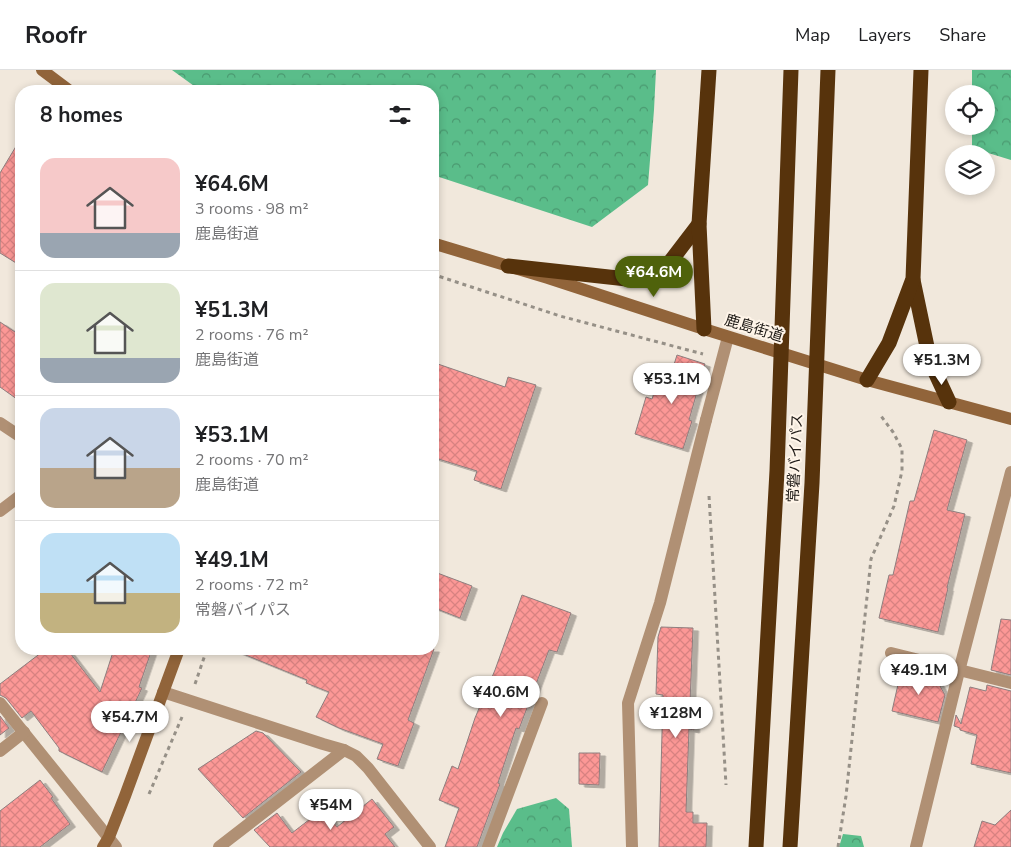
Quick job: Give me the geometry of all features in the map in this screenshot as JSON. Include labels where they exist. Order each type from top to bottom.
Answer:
[{"type":"highway","points":[[704,330],[699,224],[709,70]]},
{"type":"highway","name":"常磐バイパス","points":[[756,847],[776,491],[791,70]]},
{"type":"highway","name":"常磐バイパス","points":[[790,847],[811,493],[828,70]]},
{"type":"highway","points":[[921,70],[913,279],[930,361],[949,402]]},
{"type":"highway","points":[[508,266],[627,279],[670,262],[699,224]]},
{"type":"highway","points":[[867,380],[889,343],[913,279]]},
{"type":"street","points":[[42,70],[62,85]]},
{"type":"street","name":"鹿島街道","points":[[439,245],[867,380],[1011,419]]},
{"type":"street","points":[[632,847],[628,703],[660,603],[728,337]]},
{"type":"street","points":[[0,423],[15,433]]},
{"type":"street","points":[[916,847],[959,671],[1011,472]]},
{"type":"street","points":[[0,511],[15,500]]},
{"type":"street","points":[[891,653],[1011,684]]},
{"type":"street","points":[[109,844],[177,655]]},
{"type":"street","points":[[163,692],[344,750],[356,756],[368,768],[430,847]]},
{"type":"street","points":[[0,703],[109,844]]},
{"type":"street","points":[[488,847],[542,703]]},
{"type":"street","points":[[0,750],[24,732]]},
{"type":"street","points":[[219,847],[344,750]]},
{"type":"path","points":[[439,276],[560,316],[704,354]]},
{"type":"path","points":[[838,847],[847,786],[871,559],[894,506],[902,471],[902,449],[893,432],[881,416]]},
{"type":"path","points":[[709,494],[726,785]]},
{"type":"path","points":[[148,797],[190,701],[205,655]]},
{"type":"green space","points":[[172,70],[656,70],[648,185],[592,227],[439,177],[439,85],[193,85]]},
{"type":"green space","points":[[972,70],[1011,70],[1011,160],[995,155],[995,145],[972,145],[972,135],[995,135],[995,85],[972,85]]},
{"type":"green space","points":[[556,798],[569,809],[572,847],[497,847],[517,809]]},
{"type":"green space","points":[[843,834],[861,836],[864,847],[839,847]]},
{"type":"building","points":[[15,148],[15,262],[0,253],[0,173]]},
{"type":"building","points":[[0,322],[15,332],[15,398],[0,387]]},
{"type":"building","points":[[677,355],[705,364],[689,420],[692,421],[683,449],[635,434],[646,397],[652,399],[656,387],[666,390]]},
{"type":"building","points":[[439,364],[505,387],[508,377],[536,385],[501,489],[474,480],[477,471],[439,459]]},
{"type":"building","points":[[934,430],[967,440],[947,510],[965,514],[938,632],[879,618],[889,575],[893,575],[910,501],[914,501]]},
{"type":"building","points":[[439,574],[472,586],[460,618],[439,610]]},
{"type":"building","points":[[522,595],[571,613],[557,652],[549,650],[519,729],[516,728],[498,783],[500,784],[477,847],[445,847],[459,808],[439,800],[452,766],[458,769],[475,718],[495,670]]},
{"type":"building","points":[[1001,619],[1011,620],[1011,675],[991,670]]},
{"type":"building","points":[[661,627],[693,628],[690,703],[695,703],[694,730],[689,729],[686,812],[693,812],[693,823],[707,823],[706,847],[659,847],[663,695],[656,694],[658,637]]},
{"type":"building","points":[[38,655],[72,655],[100,692],[112,655],[150,655],[139,687],[142,688],[102,772],[59,751],[59,748],[31,711],[22,718],[6,698],[0,695],[0,684]]},
{"type":"building","points":[[246,655],[432,655],[408,720],[414,723],[398,766],[377,759],[383,744],[339,728],[316,717],[329,692],[306,683],[307,680]]},
{"type":"building","points":[[904,669],[935,677],[945,695],[938,722],[892,711],[899,680],[901,681]]},
{"type":"building","points":[[987,685],[1011,691],[1011,773],[971,764],[977,735],[960,730],[960,728],[954,726],[956,715],[961,724],[970,687],[986,691]]},
{"type":"building","points":[[0,716],[9,728],[0,735]]},
{"type":"building","points":[[256,731],[263,733],[301,772],[243,818],[198,769]]},
{"type":"building","points":[[579,753],[600,753],[599,785],[579,784]]},
{"type":"building","points":[[40,780],[70,824],[40,847],[0,847],[0,811]]},
{"type":"building","points":[[372,799],[394,827],[385,834],[395,847],[270,847],[254,830],[277,813],[292,833],[323,809],[337,827]]},
{"type":"building","points":[[1011,810],[1011,847],[974,847],[982,821],[995,825]]}]
